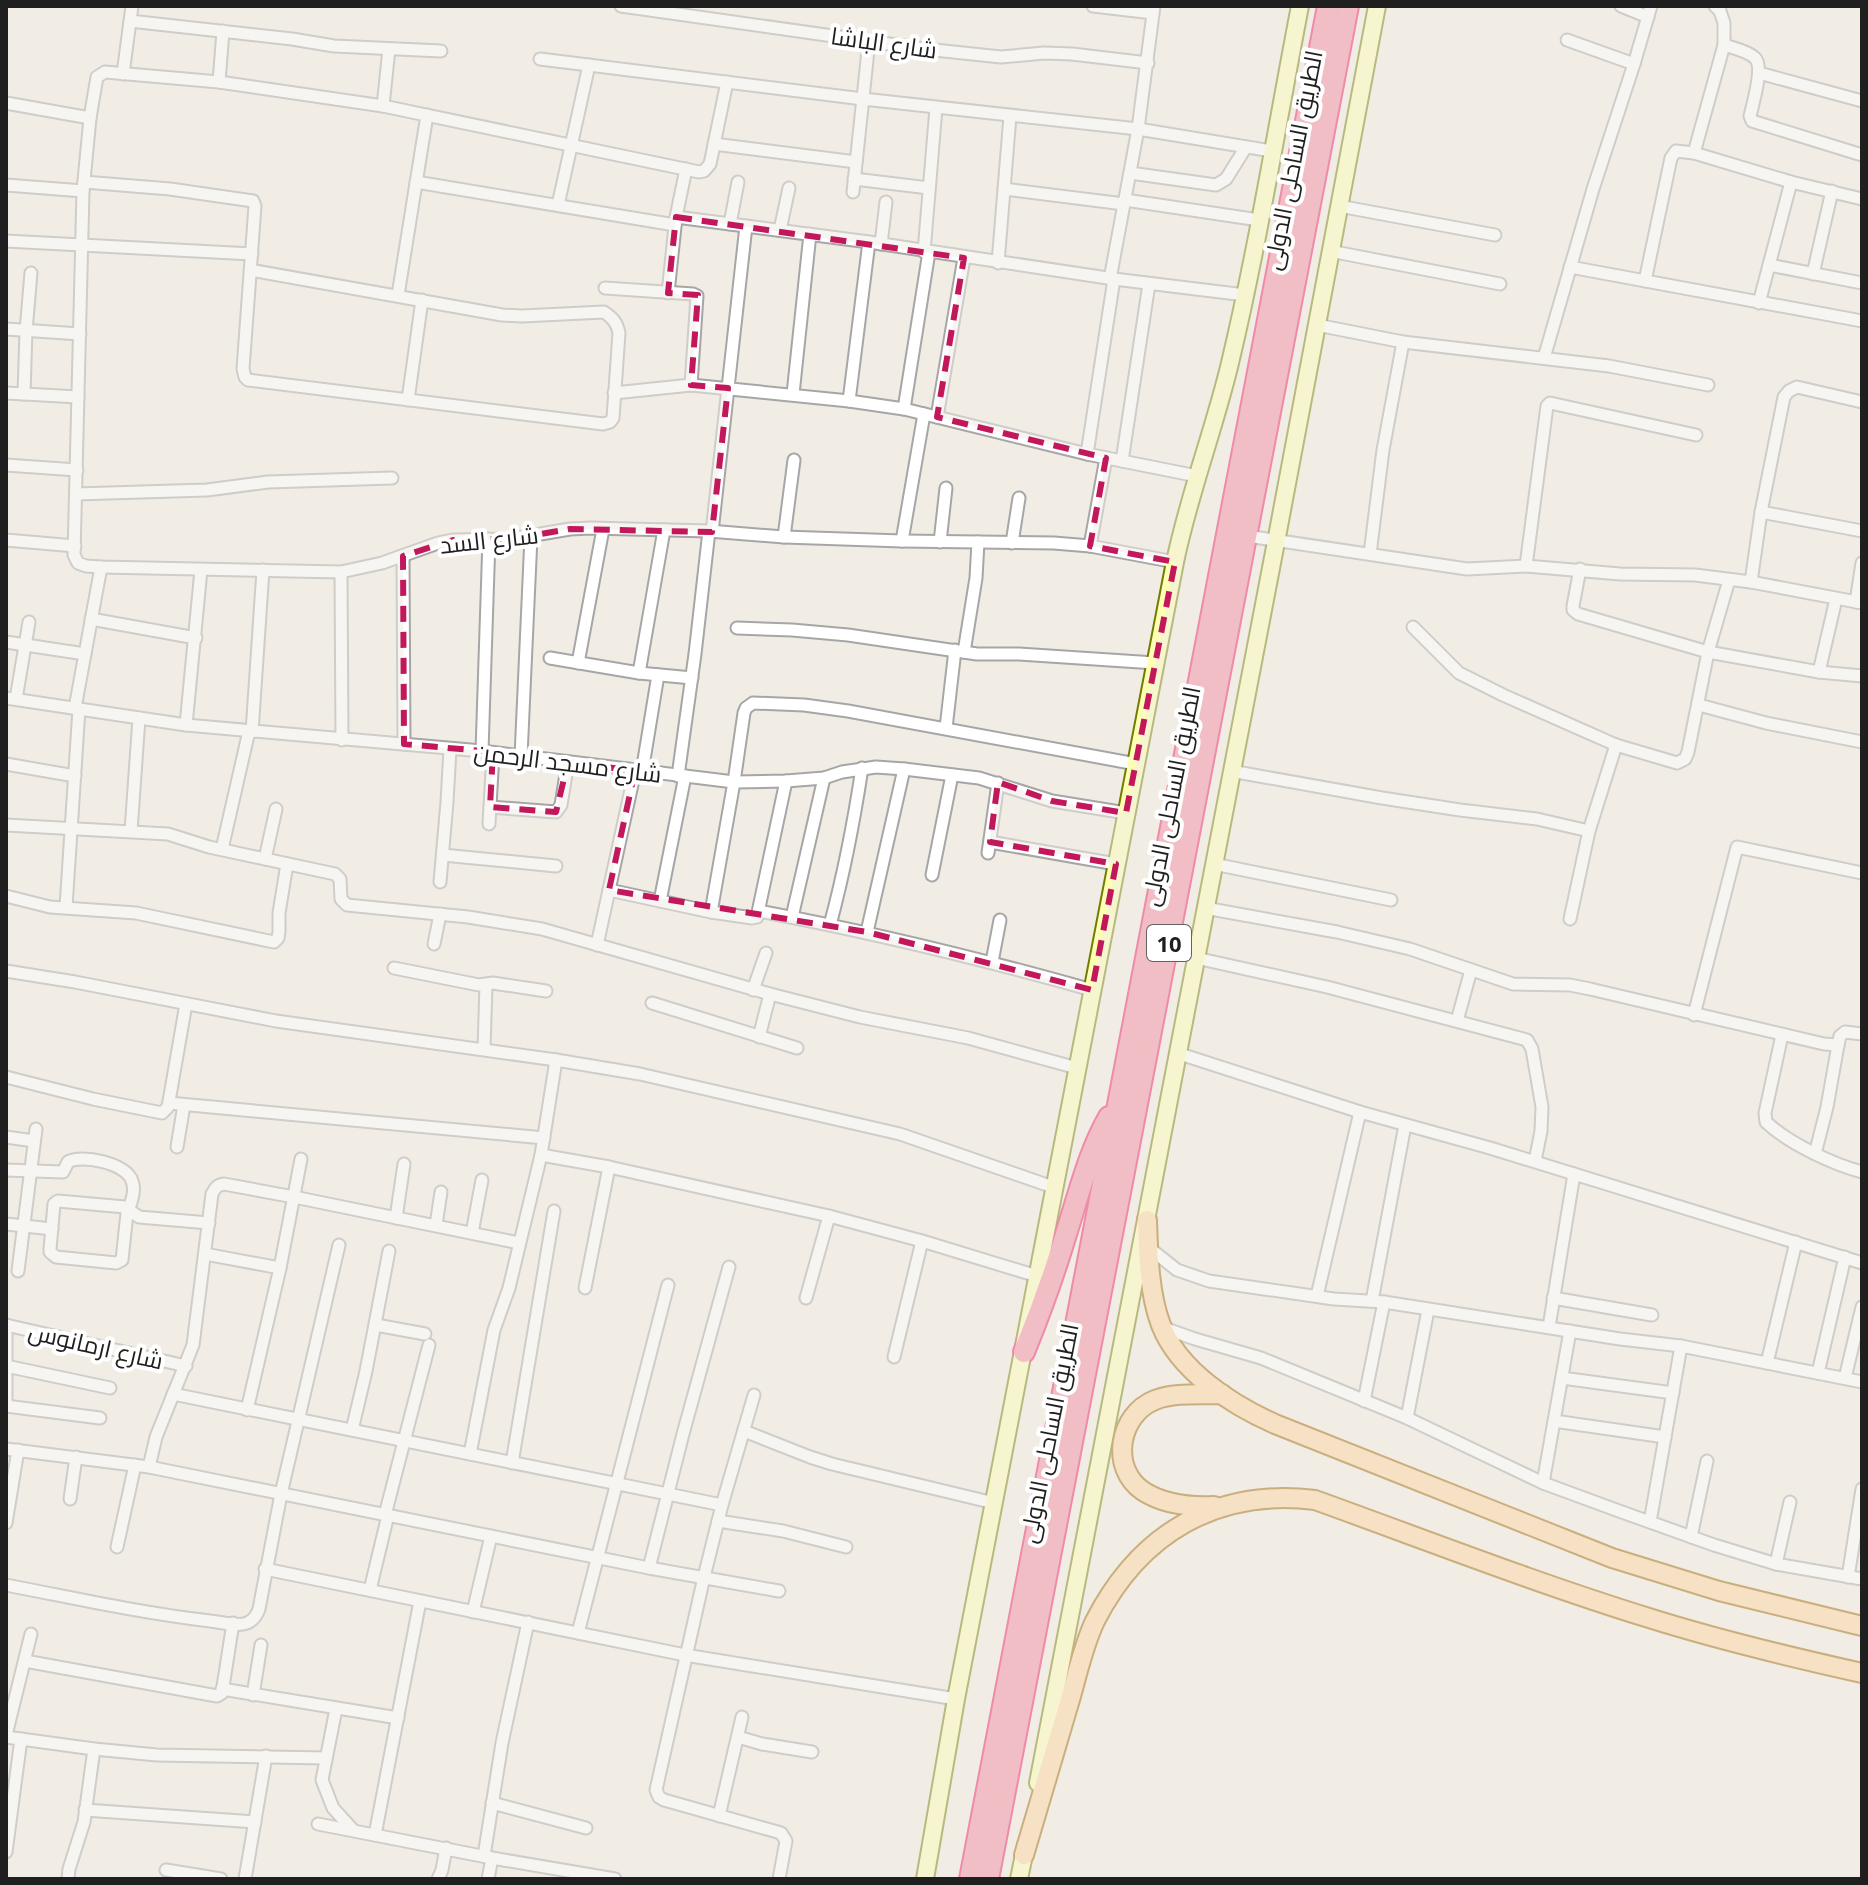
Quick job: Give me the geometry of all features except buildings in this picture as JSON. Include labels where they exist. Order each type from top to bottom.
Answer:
[{"type":"highway","name":"الطريق الساحلى الدولى","points":[[970,1879],[1328,6]]},
{"type":"highway","name":"الطريق الساحلى الدولى","points":[[988,1879],[1348,6]]},
{"type":"highway","points":[[1024,1352],[1055,1270],[1089,1159],[1120,1096]]},
{"type":"main road","points":[[1147,1220],[1156,1308],[1161,1327],[1189,1367],[1239,1406],[1275,1424],[1612,1558],[1719,1591],[1862,1626]]},
{"type":"main road","points":[[1222,1394],[1163,1397],[1148,1403],[1136,1413],[1127,1426],[1122,1442],[1122,1458],[1132,1480],[1143,1491],[1187,1505],[1210,1506],[1274,1497],[1315,1500],[1650,1619],[1761,1650],[1862,1673]]},
{"type":"main road","points":[[1024,1855],[1089,1636],[1103,1607],[1134,1564],[1162,1539],[1194,1518],[1231,1504]]},
{"type":"street","points":[[123,74],[132,6]]},
{"type":"street","name":"شارع الباشا","points":[[621,6],[1001,57],[1063,53],[1148,63]]},
{"type":"street","points":[[1087,454],[1154,10],[1093,6]]},
{"type":"street","points":[[925,1879],[1053,1187],[1175,562],[1226,378],[1245,295],[1300,6]]},
{"type":"street","points":[[1019,1879],[1377,6]]},
{"type":"street","points":[[1544,358],[1649,11],[1621,6]]},
{"type":"street","points":[[1694,153],[1724,45],[1724,23],[1715,6]]},
{"type":"street","points":[[130,21],[334,46],[441,51]]},
{"type":"street","points":[[219,82],[223,31]]},
{"type":"street","points":[[1567,40],[1634,64]]},
{"type":"street","points":[[869,41],[853,186],[929,188]]},
{"type":"street","points":[[1724,45],[1752,56],[1758,62],[1759,73],[1750,116],[1752,121],[1862,155]]},
{"type":"street","points":[[383,106],[389,49]]},
{"type":"street","points":[[540,59],[936,108],[1138,129],[1272,151]]},
{"type":"street","points":[[558,205],[589,65]]},
{"type":"street","points":[[66,907],[77,708],[101,567],[78,563],[74,555],[84,187],[97,77],[105,72],[219,82],[383,106],[699,172],[708,168],[727,82]]},
{"type":"street","points":[[1759,73],[1862,101]]},
{"type":"street","points":[[6,103],[90,118]]},
{"type":"street","points":[[904,409],[926,252],[936,108]]},
{"type":"street","points":[[398,295],[427,115]]},
{"type":"street","points":[[998,263],[1010,116]]},
{"type":"street","points":[[714,144],[856,162]]},
{"type":"street","points":[[1130,173],[1216,185],[1226,179],[1246,147]]},
{"type":"street","points":[[1645,281],[1671,158],[1676,151],[1694,153],[1862,199]]},
{"type":"street","points":[[668,293],[676,221],[686,169]]},
{"type":"street","points":[[416,182],[558,205],[676,221],[780,230],[1112,279],[1245,295]]},
{"type":"street","points":[[730,224],[738,182]]},
{"type":"street","points":[[1759,303],[1791,182]]},
{"type":"street","points":[[6,185],[170,189],[253,201],[243,369],[248,380],[603,424],[613,418],[619,333],[617,324],[604,312],[502,315],[250,270]]},
{"type":"street","points":[[780,230],[789,188]]},
{"type":"street","points":[[1004,189],[1259,220]]},
{"type":"street","points":[[1813,274],[1832,191]]},
{"type":"street","points":[[849,401],[875,243],[886,202]]},
{"type":"street","points":[[1339,206],[1495,235]]},
{"type":"street","points":[[660,901],[681,776],[746,226]]},
{"type":"street","points":[[793,394],[810,234]]},
{"type":"street","points":[[6,241],[252,254]]},
{"type":"street","points":[[1330,251],[1500,284]]},
{"type":"street","points":[[937,417],[964,258]]},
{"type":"street","points":[[1769,265],[1862,283]]},
{"type":"street","points":[[1570,267],[1862,321]]},
{"type":"street","points":[[24,394],[31,273]]},
{"type":"street","points":[[1122,461],[1149,284]]},
{"type":"street","points":[[605,288],[693,294],[698,299],[691,385]]},
{"type":"street","points":[[408,400],[422,300]]},
{"type":"street","points":[[1317,325],[1403,342],[1609,366],[1708,385]]},
{"type":"street","points":[[6,329],[80,334]]},
{"type":"street","points":[[1370,554],[1383,450],[1403,342]]},
{"type":"street","points":[[614,393],[691,385],[849,401],[904,409],[1087,454],[1197,476]]},
{"type":"street","points":[[1751,582],[1761,512],[1784,397],[1797,387],[1862,402]]},
{"type":"street","points":[[6,393],[78,397]]},
{"type":"street","points":[[1526,566],[1547,406],[1550,403],[1696,435]]},
{"type":"street","points":[[902,541],[924,414]]},
{"type":"street","points":[[1090,546],[1106,458]]},
{"type":"street","points":[[784,537],[794,460]]},
{"type":"street","points":[[6,465],[77,470]]},
{"type":"street","points":[[76,494],[207,490],[268,482],[392,478]]},
{"type":"street","points":[[940,542],[946,488]]},
{"type":"street","points":[[1012,543],[1019,498]]},
{"type":"street","points":[[1761,512],[1862,531]]},
{"type":"street","name":"شارع السد","points":[[101,567],[341,572],[453,540],[531,537],[570,529],[1090,546],[1175,562]]},
{"type":"street","points":[[578,663],[603,529]]},
{"type":"street","points":[[639,673],[664,530]]},
{"type":"street","points":[[1247,536],[1467,569],[1526,566],[1620,574],[1695,575],[1751,582],[1859,603],[1862,563]]},
{"type":"street","points":[[521,756],[531,537]]},
{"type":"street","points":[[489,539],[489,824]]},
{"type":"street","points":[[6,540],[75,546]]},
{"type":"street","points":[[946,728],[976,578],[978,542]]},
{"type":"street","points":[[403,556],[404,744]]},
{"type":"street","points":[[1580,569],[1573,606],[1575,612],[1708,652],[1819,672],[1862,676]]},
{"type":"street","points":[[186,725],[201,570]]},
{"type":"street","points":[[222,849],[250,731],[263,570]]},
{"type":"street","points":[[341,572],[342,740]]},
{"type":"street","points":[[1413,627],[1459,673],[1616,745],[1677,763],[1685,759],[1688,752],[1708,652],[1729,580]]},
{"type":"street","points":[[1819,672],[1836,599]]},
{"type":"street","points":[[91,619],[196,638]]},
{"type":"street","points":[[11,698],[29,622]]},
{"type":"street","points":[[737,628],[848,635],[977,654],[1155,663]]},
{"type":"street","points":[[6,642],[85,654]]},
{"type":"street","points":[[550,658],[639,673],[692,678]]},
{"type":"street","points":[[597,945],[639,772],[658,675]]},
{"type":"street","name":"شارع مسجد الرحمن","points":[[11,698],[186,725],[488,752],[734,782],[824,778],[862,768],[904,769],[998,783],[1061,803],[1126,813]]},
{"type":"street","points":[[711,912],[744,713],[753,703],[848,711],[1136,764]]},
{"type":"street","points":[[1699,705],[1766,723],[1862,742]]},
{"type":"street","points":[[131,831],[139,718]]},
{"type":"street","points":[[1570,919],[1589,831],[1616,745]]},
{"type":"street","points":[[440,882],[450,749]]},
{"type":"street","points":[[490,807],[556,812],[561,805],[568,762]]},
{"type":"street","points":[[6,764],[75,776]]},
{"type":"street","points":[[830,925],[844,873],[862,768]]},
{"type":"street","points":[[867,932],[904,769]]},
{"type":"street","points":[[1231,771],[1398,801],[1537,819],[1589,831]]},
{"type":"street","points":[[932,875],[952,775]]},
{"type":"street","points":[[792,917],[824,778]]},
{"type":"street","points":[[609,890],[711,912],[757,917],[786,781]]},
{"type":"street","points":[[998,783],[989,848],[1116,864]]},
{"type":"street","points":[[265,859],[276,809]]},
{"type":"street","points":[[6,825],[168,834],[335,874],[340,879],[341,899],[347,905],[518,924],[753,990],[860,1017],[968,1038],[1077,1068]]},
{"type":"street","points":[[1694,1015],[1737,847],[1862,871]]},
{"type":"street","points":[[443,855],[556,866]]},
{"type":"street","points":[[6,896],[50,907],[136,913],[274,942],[279,932],[287,864]]},
{"type":"street","points":[[1214,864],[1391,900]]},
{"type":"street","points":[[1205,908],[1410,949],[1513,984],[1570,985],[1782,1035],[1838,1045]]},
{"type":"street","points":[[759,911],[867,932],[1092,990]]},
{"type":"street","points":[[434,944],[440,914]]},
{"type":"street","points":[[992,962],[1000,920]]},
{"type":"street","points":[[753,990],[766,953]]},
{"type":"street","points":[[1196,958],[1409,1007],[1523,1038],[1530,1043],[1542,1107],[1535,1161]]},
{"type":"street","points":[[394,968],[486,985],[493,983],[546,991]]},
{"type":"street","points":[[1457,1021],[1471,970]]},
{"type":"street","points":[[6,971],[326,1029],[484,1049],[640,1074],[889,1132],[1053,1187]]},
{"type":"street","points":[[484,1049],[486,985]]},
{"type":"street","points":[[759,1037],[770,994]]},
{"type":"street","points":[[652,1003],[797,1048]]},
{"type":"street","points":[[6,1077],[158,1113],[166,1111],[186,1004]]},
{"type":"street","points":[[1815,1154],[1827,1107],[1838,1040],[1843,1033],[1862,1034]]},
{"type":"street","points":[[1782,1035],[1765,1118],[1768,1125],[1815,1154],[1862,1172]]},
{"type":"street","points":[[1177,1053],[1360,1112],[1535,1161],[1862,1263]]},
{"type":"street","points":[[470,1454],[494,1330],[509,1288],[541,1155],[556,1060]]},
{"type":"street","points":[[169,1103],[544,1138]]},
{"type":"street","points":[[177,1147],[184,1105]]},
{"type":"street","points":[[1317,1296],[1360,1112]]},
{"type":"street","points":[[1364,1401],[1405,1125]]},
{"type":"street","points":[[6,1137],[35,1135],[18,1271]]},
{"type":"street","points":[[541,1155],[829,1216],[1037,1276]]},
{"type":"street","points":[[6,1170],[63,1172],[68,1162],[75,1159],[106,1162],[130,1176],[132,1196],[129,1209],[122,1260],[116,1263],[53,1256],[50,1249],[54,1204],[58,1201],[120,1206],[129,1209],[139,1217],[209,1223]]},
{"type":"street","points":[[247,1410],[301,1159]]},
{"type":"street","points":[[396,1218],[404,1164]]},
{"type":"street","points":[[585,1288],[609,1167]]},
{"type":"street","points":[[1549,1327],[1574,1174]]},
{"type":"street","points":[[472,1233],[482,1180]]},
{"type":"street","points":[[149,1467],[156,1437],[186,1366],[195,1334],[212,1194],[219,1185],[294,1197],[519,1243]]},
{"type":"street","points":[[436,1225],[441,1192]]},
{"type":"street","points":[[512,1463],[554,1211]]},
{"type":"street","points":[[806,1298],[829,1216]]},
{"type":"street","points":[[6,1224],[52,1229]]},
{"type":"street","points":[[894,1357],[922,1241]]},
{"type":"street","points":[[1767,1363],[1796,1242]]},
{"type":"street","points":[[6,1585],[138,1611],[233,1623],[248,1623],[255,1617],[339,1245]]},
{"type":"street","points":[[1148,1246],[1177,1270],[1201,1279],[1681,1346],[1862,1382]]},
{"type":"street","points":[[352,1430],[389,1251]]},
{"type":"street","points":[[205,1254],[280,1268]]},
{"type":"street","points":[[1818,1373],[1845,1257]]},
{"type":"street","points":[[649,1568],[729,1267]]},
{"type":"street","points":[[578,1633],[668,1285]]},
{"type":"street","points":[[1553,1298],[1652,1315]]},
{"type":"street","points":[[1845,1378],[1862,1307]]},
{"type":"street","points":[[1407,1418],[1428,1310]]},
{"type":"street","points":[[6,1325],[6,1406],[100,1418]]},
{"type":"street","name":"شارع ارمانوس","points":[[6,1325],[186,1366]]},
{"type":"street","points":[[370,1590],[427,1340],[376,1325]]},
{"type":"street","points":[[1161,1327],[1261,1358],[1407,1418],[1543,1483],[1691,1537],[1776,1564],[1862,1579]]},
{"type":"street","points":[[1543,1483],[1570,1331]]},
{"type":"street","points":[[1650,1522],[1681,1346]]},
{"type":"street","points":[[6,1366],[110,1388]]},
{"type":"street","points":[[1562,1378],[1673,1393]]},
{"type":"street","points":[[173,1394],[722,1505]]},
{"type":"street","points":[[754,1395],[704,1577],[657,1793],[664,1800],[784,1835],[786,1841],[779,1879]]},
{"type":"street","points":[[1554,1421],[1665,1437]]},
{"type":"street","points":[[744,1431],[832,1464],[994,1503]]},
{"type":"street","points":[[6,1523],[12,1450],[149,1467],[649,1568],[779,1591]]},
{"type":"street","points":[[70,1499],[76,1457]]},
{"type":"street","points":[[1691,1537],[1707,1461]]},
{"type":"street","points":[[117,1547],[135,1465]]},
{"type":"street","points":[[1848,1577],[1862,1489]]},
{"type":"street","points":[[1776,1564],[1790,1502]]},
{"type":"street","points":[[718,1521],[783,1531],[846,1547]]},
{"type":"street","points":[[473,1612],[491,1536]]},
{"type":"street","points":[[265,1569],[685,1655],[956,1699]]},
{"type":"street","points":[[375,1835],[420,1601]]},
{"type":"street","points":[[488,1879],[492,1803],[528,1622]]},
{"type":"street","points":[[25,1661],[220,1695],[233,1623]]},
{"type":"street","points":[[31,1634],[11,1699],[6,1736],[157,1755],[326,1758]]},
{"type":"street","points":[[253,1695],[261,1645]]},
{"type":"street","points":[[222,1689],[398,1718]]},
{"type":"street","points":[[336,1709],[322,1780],[333,1808],[353,1831]]},
{"type":"street","points":[[719,1816],[742,1717]]},
{"type":"street","points":[[738,1737],[812,1752]]},
{"type":"street","points":[[6,1852],[21,1739]]},
{"type":"street","points":[[68,1879],[84,1822],[94,1749]]},
{"type":"street","points":[[245,1879],[266,1756]]},
{"type":"street","points":[[492,1803],[586,1828]]},
{"type":"street","points":[[85,1810],[255,1822]]},
{"type":"street","points":[[318,1824],[578,1876],[615,1879]]},
{"type":"street","points":[[438,1879],[446,1848]]},
{"type":"street","points":[[166,1870],[221,1879]]},
{"type":"highlighted area","points":[[676,217],[964,258],[937,417],[1106,458],[1090,546],[1175,562],[1126,813],[1052,801],[998,782],[990,842],[1116,864],[1092,990],[867,932],[609,890],[635,771],[568,762],[556,812],[490,807],[493,752],[404,744],[403,556],[453,540],[511,539],[570,529],[712,532],[728,388],[691,385],[698,295],[668,293]]}]
